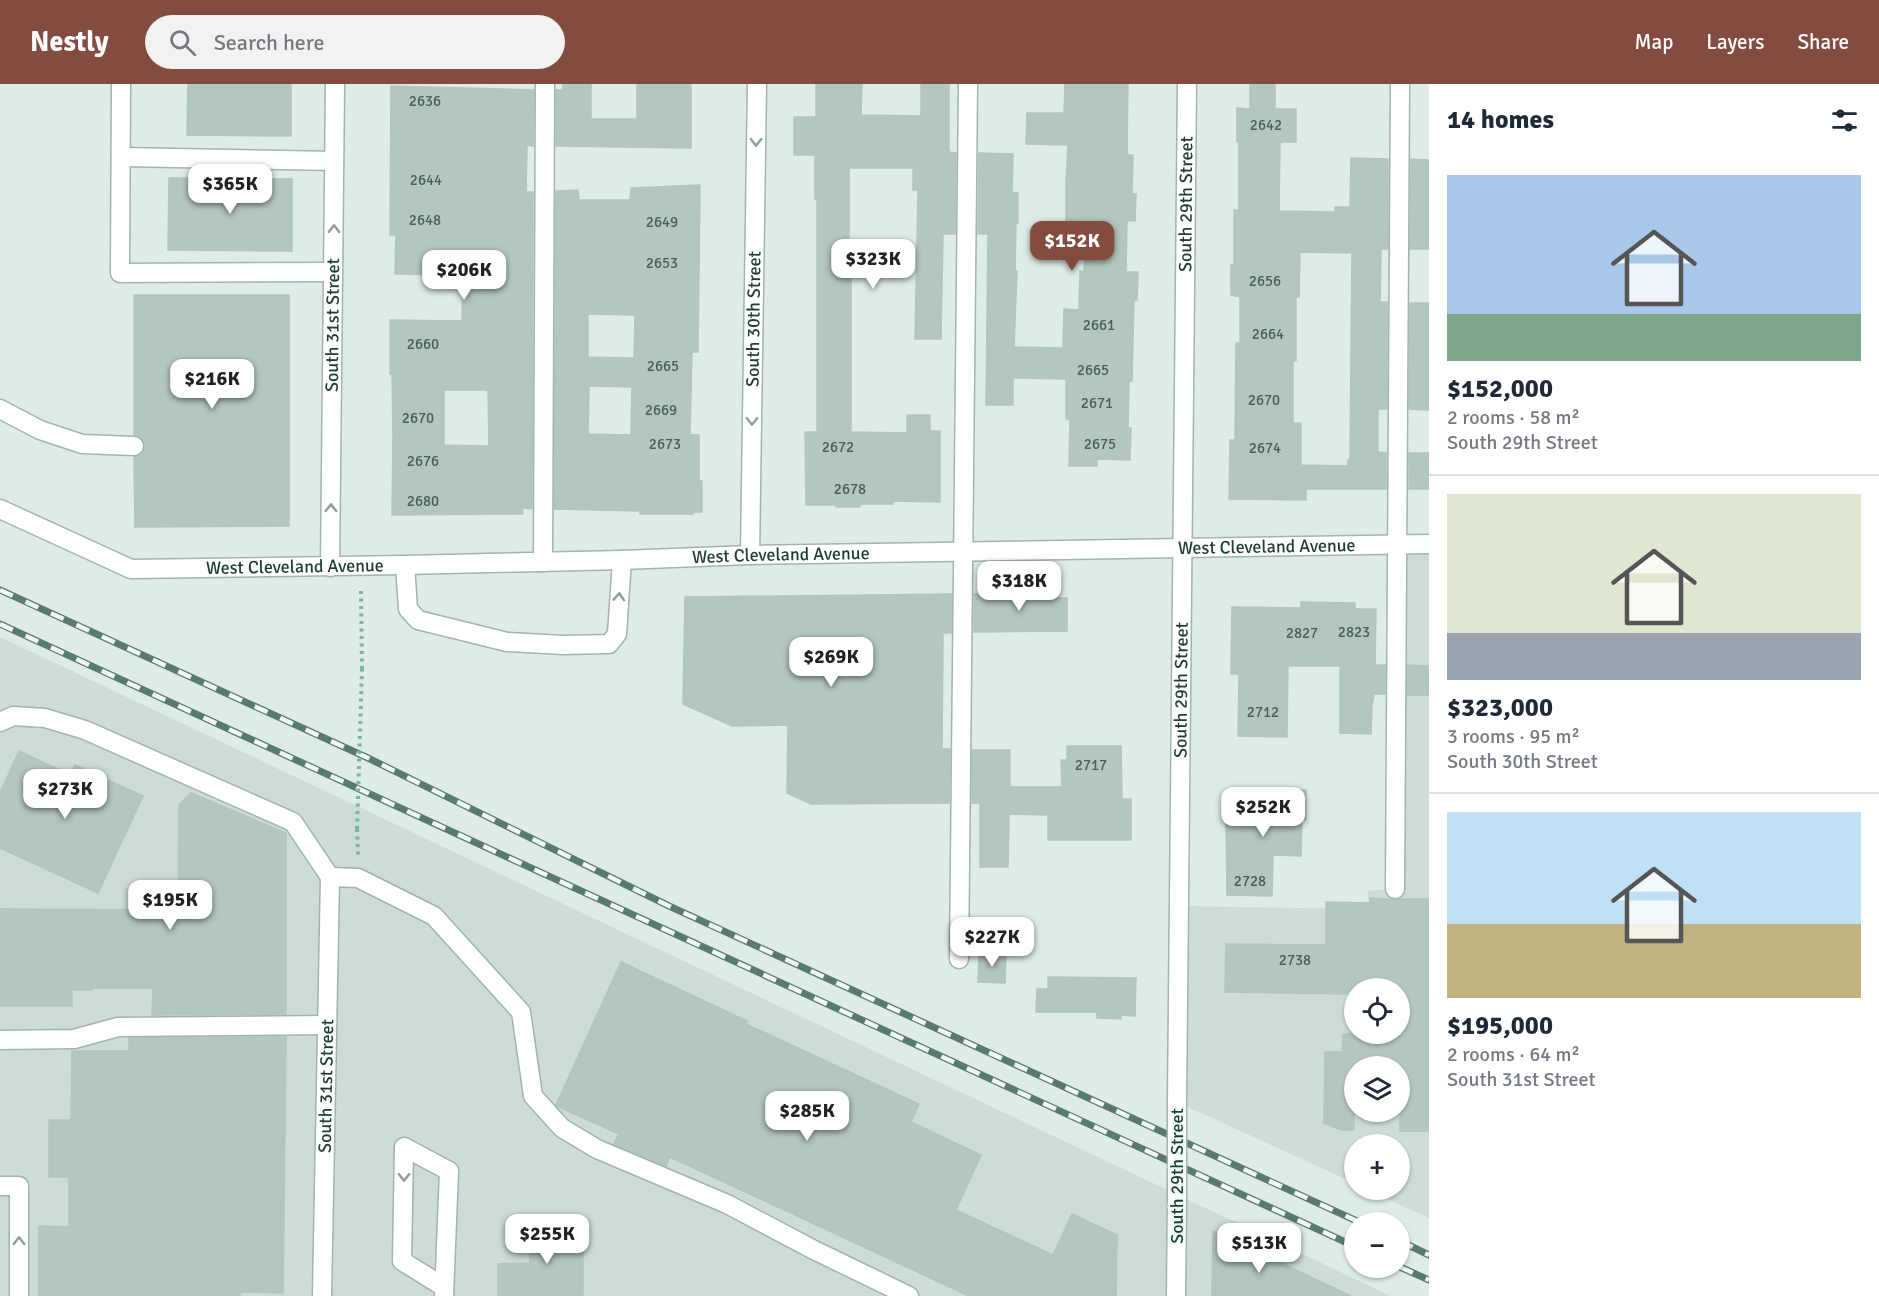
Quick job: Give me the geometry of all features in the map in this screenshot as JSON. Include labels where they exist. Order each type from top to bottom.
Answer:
[{"type":"street","points":[[121,84],[120,273],[333,272]]},
{"type":"street","name":"South 31st Street","points":[[330,567],[335,84]]},
{"type":"street","points":[[543,562],[545,84]]},
{"type":"street","name":"South 30th Street","points":[[750,555],[757,84]]},
{"type":"street","points":[[959,959],[968,84]]},
{"type":"street","name":"South 29th Street","points":[[1176,1296],[1187,84]]},
{"type":"street","points":[[1395,889],[1400,84]]},
{"type":"street","points":[[121,158],[334,161]]},
{"type":"street","points":[[0,409],[40,430],[82,444],[134,446]]},
{"type":"street","name":"West Cleveland Avenue","points":[[0,508],[131,569],[405,566],[750,555],[1429,544]]},
{"type":"street","points":[[405,566],[408,609],[418,620],[507,642],[564,645],[609,644],[617,634],[622,560]]},
{"type":"street","points":[[0,722],[14,716],[45,718],[85,730],[293,822],[330,877],[358,878],[434,916],[521,1012],[533,1096],[562,1128],[597,1149],[727,1204],[814,1250],[909,1296]]},
{"type":"street","name":"South 31st Street","points":[[322,1296],[330,877]]},
{"type":"street","points":[[0,1040],[74,1039],[118,1027],[327,1025]]},
{"type":"street","points":[[404,1147],[448,1171],[444,1292],[402,1262],[404,1147]]},
{"type":"street","points":[[0,1186],[19,1186],[19,1296]]},
{"type":"path","points":[[357,829],[362,591]]},
{"type":"shaded area","points":[[1429,544],[1429,1218],[1390,1200],[1410,1200],[1410,1134],[1344,1134],[1344,1178],[1177,1102],[1180,906],[1369,909],[1368,891],[1395,888],[1398,545]]},
{"type":"shaded area","points":[[0,637],[1344,1274],[1344,1278],[1353,1278],[1391,1296],[0,1296]]},
{"type":"building","points":[[188,84],[291,84],[291,136],[187,135]]},
{"type":"building","points":[[563,84],[591,84],[591,119],[637,119],[637,84],[690,84],[691,148],[556,146],[556,90],[563,90]]},
{"type":"building","points":[[816,84],[862,84],[861,115],[921,116],[921,84],[949,84],[949,152],[956,153],[955,234],[943,234],[941,339],[915,339],[918,190],[913,190],[913,168],[849,168],[851,432],[907,433],[907,415],[930,415],[930,431],[940,431],[940,502],[893,501],[893,504],[860,504],[860,507],[806,505],[805,432],[817,432],[817,199],[815,199],[815,155],[794,155],[794,117],[816,117]]},
{"type":"building","points":[[1065,84],[1128,84],[1127,155],[1133,155],[1132,194],[1136,194],[1135,221],[1127,221],[1126,272],[1138,272],[1137,300],[1134,300],[1132,381],[1129,381],[1130,460],[1097,459],[1097,466],[1069,466],[1070,419],[1066,419],[1066,379],[1013,378],[1013,405],[986,405],[988,234],[978,234],[979,153],[1013,154],[1012,193],[1018,193],[1014,347],[1063,348],[1064,309],[1079,310],[1080,271],[1084,271],[1085,220],[1066,220],[1068,145],[1026,144],[1027,113],[1064,113]]},
{"type":"building","points":[[1250,84],[1275,84],[1275,109],[1296,109],[1296,142],[1280,142],[1279,211],[1335,212],[1335,207],[1350,207],[1351,158],[1388,159],[1388,249],[1381,249],[1380,302],[1387,302],[1387,409],[1378,409],[1378,452],[1386,453],[1386,489],[1306,489],[1306,500],[1229,499],[1230,440],[1235,440],[1236,343],[1240,343],[1240,297],[1231,295],[1231,265],[1234,265],[1234,210],[1239,210],[1237,108],[1250,109]],"holes":[[[1300,252],[1352,253],[1350,460],[1348,460],[1348,466],[1301,465],[1301,423],[1293,423],[1293,361],[1296,361],[1296,297],[1299,297]]]},
{"type":"building","points":[[391,86],[534,90],[533,146],[527,145],[526,192],[533,192],[532,509],[522,508],[523,514],[392,515],[393,435],[390,320],[462,321],[463,275],[395,274],[396,235],[390,235]],"holes":[[[444,390],[488,390],[489,446],[444,445]]]},
{"type":"building","points":[[1411,159],[1429,160],[1429,249],[1410,249]]},
{"type":"building","points":[[169,178],[292,179],[292,251],[168,250]]},
{"type":"building","points":[[700,185],[698,352],[692,352],[690,435],[699,435],[702,512],[693,512],[693,514],[640,514],[640,511],[554,509],[556,191],[578,190],[579,200],[630,200],[631,188]],"holes":[[[588,314],[635,315],[634,358],[588,357]],[[589,386],[632,387],[631,435],[588,434]]]},
{"type":"building","points":[[134,295],[289,295],[289,526],[135,527],[134,457],[143,452],[145,446],[140,437],[134,435]]},
{"type":"building","points":[[1410,303],[1429,303],[1429,410],[1409,409]]},
{"type":"building","points":[[1409,453],[1429,453],[1429,489],[1409,489]]},
{"type":"building","points":[[983,592],[1042,592],[1054,598],[1067,598],[1067,631],[974,632],[974,594],[983,594]]},
{"type":"building","points":[[952,594],[951,633],[943,633],[942,749],[950,749],[949,803],[811,804],[787,793],[788,725],[732,726],[683,704],[685,597]]},
{"type":"building","points":[[1301,602],[1355,603],[1355,609],[1376,609],[1375,665],[1385,665],[1385,694],[1374,694],[1371,734],[1340,733],[1340,666],[1288,666],[1287,737],[1238,736],[1239,674],[1231,674],[1232,607],[1301,608]]},
{"type":"building","points":[[1408,665],[1429,666],[1429,695],[1407,695]]},
{"type":"building","points":[[1067,746],[1121,746],[1122,799],[1131,799],[1131,840],[1048,840],[1048,815],[1009,814],[1008,867],[980,867],[980,803],[972,803],[972,750],[1010,750],[1010,787],[1062,787],[1061,760],[1067,760]]},
{"type":"building","points":[[19,751],[70,775],[75,765],[143,796],[98,893],[0,848],[0,793]]},
{"type":"building","points":[[1238,789],[1306,790],[1306,820],[1302,820],[1301,856],[1273,855],[1272,896],[1227,895],[1226,824],[1238,825]]},
{"type":"building","points":[[191,793],[286,833],[286,1014],[152,1015],[153,988],[72,990],[72,1006],[0,1006],[0,909],[178,910],[179,805]]},
{"type":"building","points":[[1370,898],[1429,899],[1429,1131],[1400,1131],[1400,1122],[1410,1122],[1410,1056],[1344,1056],[1344,1122],[1354,1122],[1354,1130],[1341,1130],[1324,1123],[1325,1052],[1342,1052],[1343,1034],[1344,1044],[1410,1044],[1410,978],[1344,978],[1344,994],[1225,992],[1226,944],[1326,945],[1326,902],[1370,903]]},
{"type":"building","points":[[979,954],[1006,955],[1005,983],[978,982]]},
{"type":"building","points":[[621,962],[747,1021],[746,1024],[919,1104],[911,1122],[981,1155],[956,1210],[1053,1255],[1072,1214],[1117,1235],[1116,1296],[969,1296],[670,1157],[666,1166],[614,1144],[619,1134],[557,1106]]},
{"type":"building","points":[[1048,977],[1136,978],[1135,1016],[1121,1015],[1121,1019],[1097,1018],[1097,1012],[1036,1012],[1037,989],[1048,989]]},
{"type":"building","points":[[286,1037],[283,1293],[240,1292],[240,1296],[39,1296],[39,1226],[69,1227],[69,1177],[49,1177],[49,1120],[71,1120],[72,1051],[129,1051],[129,1038]]},
{"type":"building","points":[[529,1225],[583,1225],[583,1296],[498,1296],[498,1264],[530,1263]]},
{"type":"building","points":[[1213,1231],[1351,1296],[1212,1296]]},
{"type":"railway","points":[[0,590],[368,758],[669,906],[1344,1215]]},
{"type":"railway","points":[[0,624],[1344,1241]]},
{"type":"railway","points":[[1410,1246],[1429,1255]]},
{"type":"railway","points":[[1410,1271],[1429,1280]]}]
